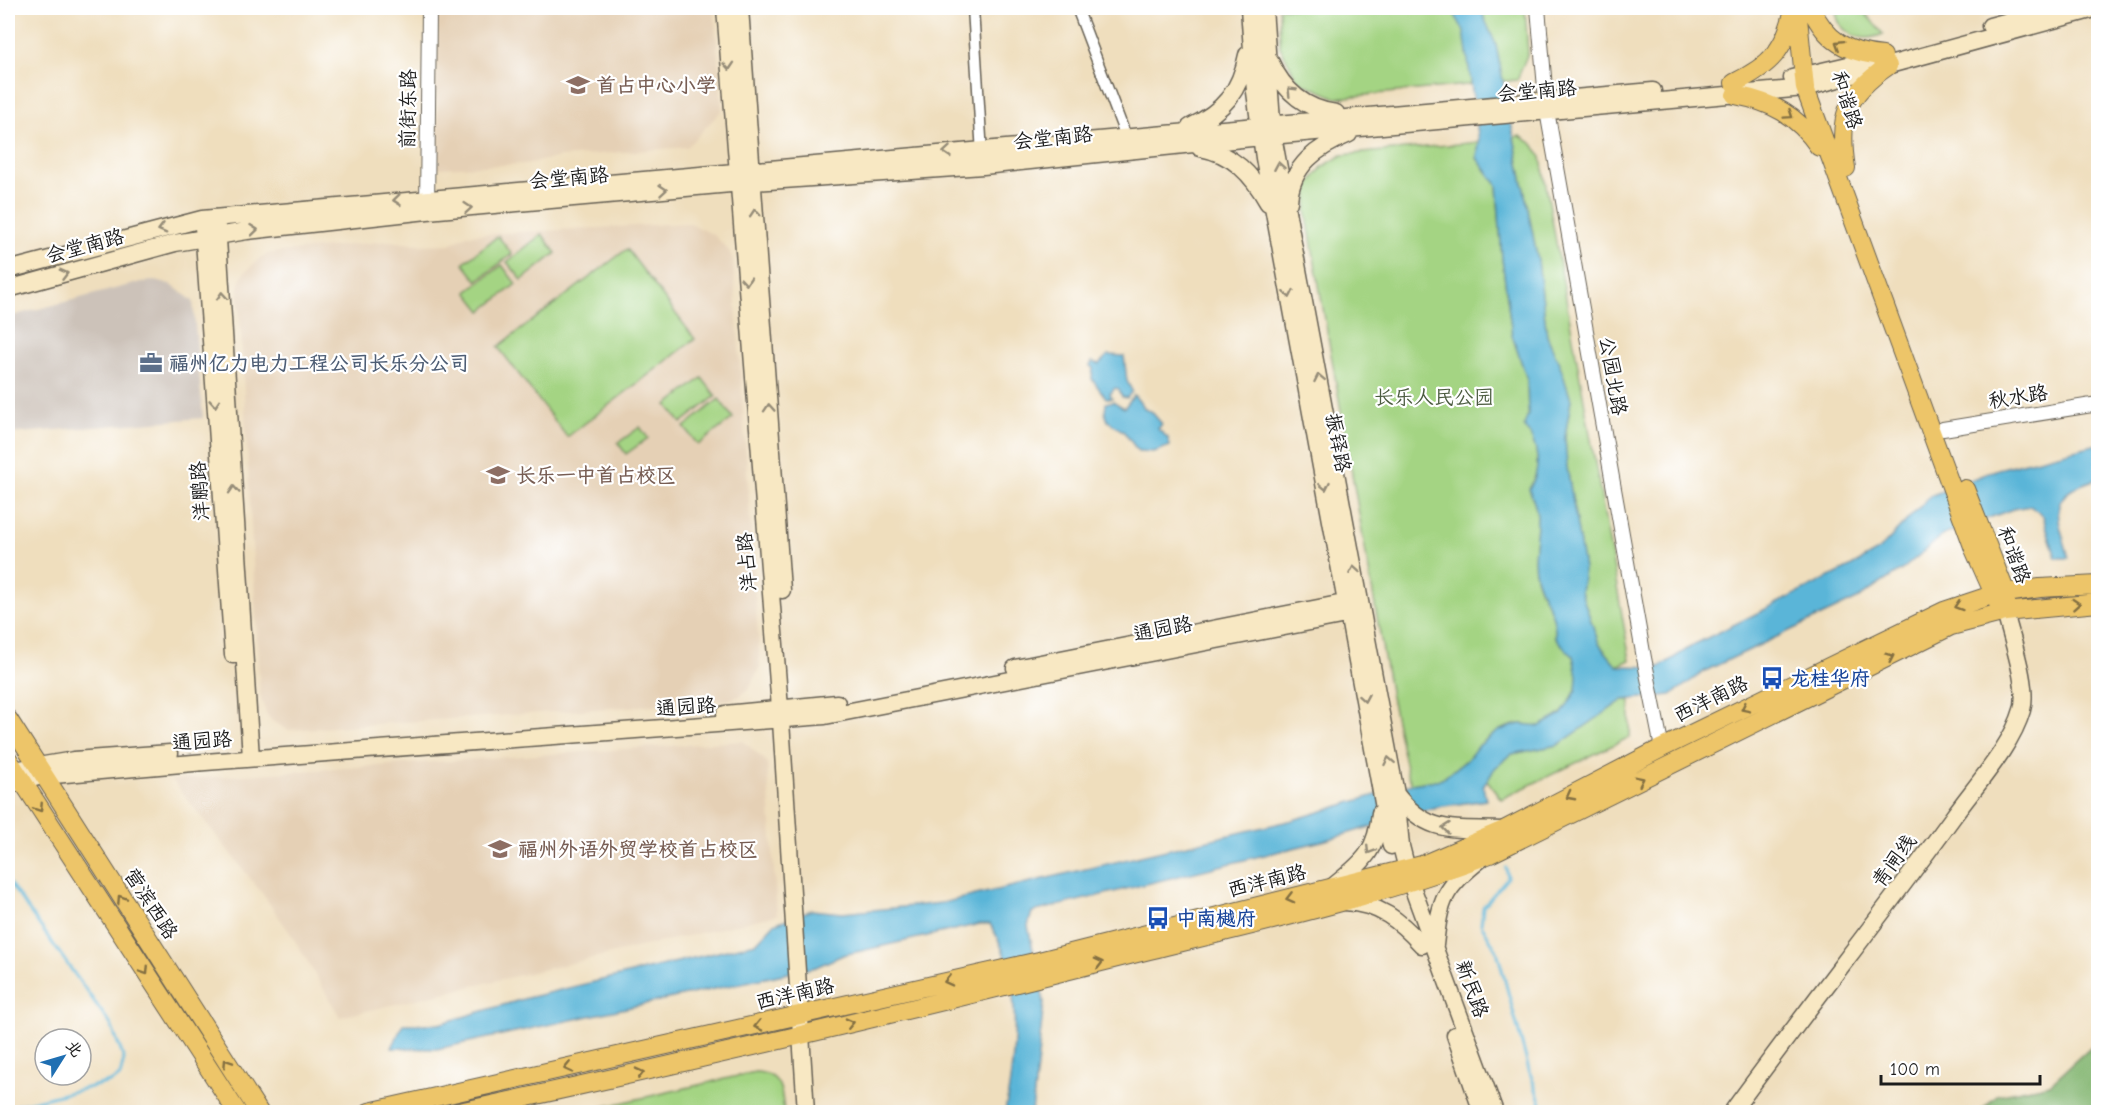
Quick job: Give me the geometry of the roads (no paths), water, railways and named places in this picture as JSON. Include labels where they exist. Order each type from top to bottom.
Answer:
[{"type":"main road","name":"洋占路","points":[[725,8],[745,176]]},
{"type":"main road","name":"洋占路","points":[[740,8],[745,176],[806,1023],[817,1113]]},
{"type":"main road","name":"振铎路","points":[[1249,8],[1258,34],[1266,130],[1281,219],[1388,796],[1401,846],[1403,876]]},
{"type":"main road","name":"振铎路","points":[[1258,34],[1264,8]]},
{"type":"main road","points":[[1734,89],[1764,67],[1778,52],[1796,8]]},
{"type":"main road","name":"和谐路","points":[[1796,8],[1810,82],[1841,172],[2005,612]]},
{"type":"main road","points":[[1810,8],[1824,31],[1839,45],[1885,61],[1848,105],[1842,132],[1841,172]]},
{"type":"main road","name":"和谐路","points":[[1810,8],[1810,82]]},
{"type":"main road","name":"会堂南路","points":[[745,176],[982,166],[1129,145],[1266,130],[1810,82],[2057,8]]},
{"type":"main road","name":"会堂南路","points":[[1885,61],[2098,8]]},
{"type":"main road","points":[[1258,34],[1275,72],[1301,101],[1319,110],[1365,122]]},
{"type":"main road","points":[[1179,139],[1217,112],[1233,96],[1258,34]]},
{"type":"main road","points":[[1734,89],[1769,104],[1798,121],[1841,172]]},
{"type":"main road","points":[[1281,219],[1303,162],[1365,122]]},
{"type":"main road","points":[[1179,139],[1215,152],[1240,165],[1281,219]]},
{"type":"main road","name":"会堂南路","points":[[8,270],[210,227],[426,204],[745,176],[982,149],[1129,145]]},
{"type":"main road","name":"和谐路","points":[[1841,172],[1943,429],[1956,482]]},
{"type":"main road","name":"会堂南路","points":[[8,289],[210,227]]},
{"type":"main road","name":"洋鹏路","points":[[210,227],[245,753]]},
{"type":"main road","name":"西洋南路","points":[[1403,876],[1504,830],[1662,748],[1944,611],[2000,594],[2040,588],[2098,585]]},
{"type":"main road","name":"西洋南路","points":[[459,1113],[806,1023],[1041,969],[1490,854],[1952,626],[2005,612],[2098,603]]},
{"type":"main road","name":"通园路","points":[[11,773],[245,753],[785,715],[824,705],[1354,607]]},
{"type":"main road","name":"青闸线","points":[[1732,1113],[1796,1024],[1911,874],[2018,722],[2023,708],[2023,691],[2005,612]]},
{"type":"main road","name":"营滨西路","points":[[8,718],[39,771],[259,1113]]},
{"type":"main road","points":[[11,773],[237,1113]]},
{"type":"main road","points":[[1490,854],[1456,878],[1449,888],[1428,947],[1392,915],[1335,895],[1375,844],[1388,796],[1415,816],[1437,827],[1504,830]]},
{"type":"main road","name":"新民路","points":[[1403,876],[1482,1113]]},
{"type":"main road","name":"新民路","points":[[1428,947],[1495,1113]]},
{"type":"main road","name":"洋占路","points":[[806,1023],[806,1113]]},
{"type":"main road","name":"西洋南路","points":[[369,1113],[806,1023]]},
{"type":"street","name":"前街东路","points":[[426,204],[429,8]]},
{"type":"street","points":[[973,8],[982,166]]},
{"type":"street","points":[[1077,8],[1129,145]]},
{"type":"street","name":"公园北路","points":[[1538,8],[1546,106],[1662,748]]},
{"type":"street","name":"秋水路","points":[[1943,429],[2098,404]]},
{"type":"water","points":[[1451,8],[1480,8],[1496,45],[1538,261],[1547,336],[1561,368],[1571,400],[1565,437],[1567,467],[1584,569],[1581,592],[1599,644],[1617,666],[1660,667],[1695,644],[1850,567],[1878,551],[1930,496],[1998,469],[2098,444],[2098,479],[2069,491],[2059,507],[2061,529],[2069,558],[2056,558],[2043,516],[2030,506],[2013,509],[1943,535],[1903,569],[1859,598],[1705,671],[1671,695],[1623,700],[1558,745],[1512,754],[1495,768],[1483,786],[1486,800],[1437,807],[1326,840],[1032,912],[1028,926],[1044,1002],[1032,1112],[1005,1112],[1014,1041],[1013,992],[1001,945],[990,924],[980,924],[843,955],[816,967],[437,1049],[392,1048],[403,1024],[439,1024],[527,998],[756,943],[774,924],[811,910],[843,913],[942,903],[1293,820],[1412,784],[1442,779],[1467,760],[1477,747],[1500,730],[1520,724],[1540,726],[1562,714],[1576,691],[1577,676],[1573,656],[1555,638],[1554,620],[1536,576],[1534,561],[1537,513],[1529,489],[1536,473],[1537,457],[1533,441],[1524,426],[1528,414],[1527,379],[1512,335],[1502,259],[1497,185],[1477,158],[1479,142],[1464,31]]},
{"type":"water","points":[[1108,355],[1124,356],[1127,381],[1132,391],[1127,398],[1122,397],[1119,389],[1115,388],[1110,394],[1112,398],[1106,398],[1092,379],[1093,368],[1090,366],[1092,362],[1099,364]]},
{"type":"water","points":[[1134,395],[1162,424],[1158,429],[1168,438],[1170,446],[1154,452],[1138,451],[1124,432],[1108,421],[1105,413],[1106,403],[1113,401],[1124,408]]},
{"type":"waterway","points":[[1506,868],[1508,877],[1483,907],[1481,924],[1497,951],[1529,1070],[1544,1112]]},
{"type":"waterway","points":[[8,881],[111,1025],[124,1059],[120,1076],[110,1082],[8,1108]]},
{"type":"place","name":"首占中心小学","points":[[578,85]]},
{"type":"place","name":"福州亿力电力工程公司长乐分公司","points":[[151,363]]},
{"type":"place","name":"长乐一中首占校区","points":[[498,475]]},
{"type":"place","name":"龙桂华府","points":[[1772,678]]},
{"type":"place","name":"福州外语外贸学校首占校区","points":[[500,849]]},
{"type":"place","name":"中南樾府","points":[[1158,918]]},
{"type":"park label","name":"长乐人民公园","points":[[1434,397]]}]
